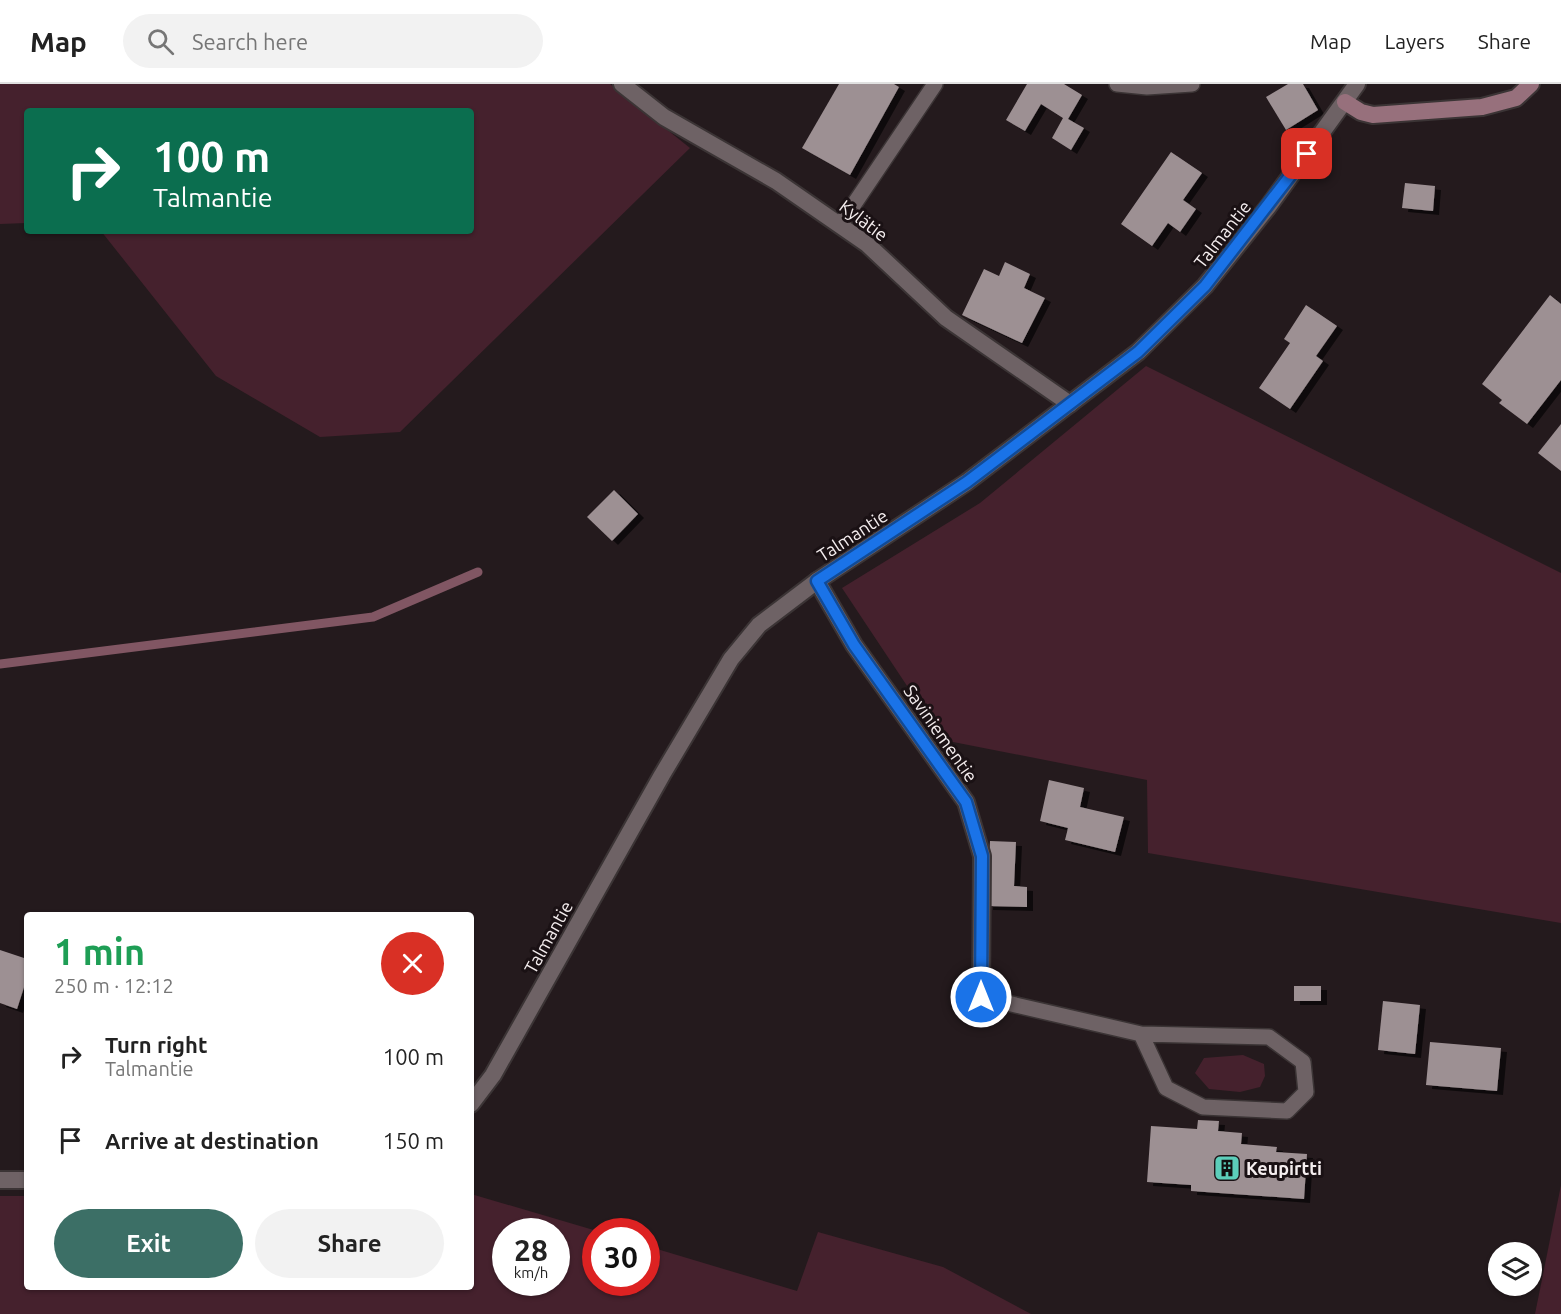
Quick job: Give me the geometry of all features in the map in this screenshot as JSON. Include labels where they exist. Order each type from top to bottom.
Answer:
[{"type":"main road","points":[[1345,102],[1361,112],[1373,115],[1482,107],[1516,98],[1531,84]]},
{"type":"street","name":"Kylätie","points":[[622,84],[664,117],[777,181],[867,244],[946,318],[1070,404]]},
{"type":"street","name":"Talmantie","points":[[474,1100],[493,1075],[662,775],[731,659],[759,625],[817,581],[967,482],[1138,352],[1205,286],[1268,207],[1358,84]]},
{"type":"street","name":"Saviniementie","points":[[817,581],[854,645],[966,802],[982,856],[981,997]]},
{"type":"street","points":[[0,1180],[24,1180]]},
{"type":"lane","points":[[840,225],[935,84]]},
{"type":"lane","points":[[1117,84],[1147,87],[1192,84]]},
{"type":"lane","points":[[981,997],[1141,1034],[1269,1037],[1303,1062],[1306,1092],[1287,1111],[1203,1107],[1166,1088],[1141,1034]]},
{"type":"shaded area","points":[[0,84],[610,84],[690,148],[400,432],[320,437],[216,376],[103,234],[474,234],[474,108],[24,108],[24,223],[0,224]]},
{"type":"shaded area","points":[[1146,366],[1561,573],[1561,923],[1148,853],[1147,780],[943,740],[842,588],[980,503]]},
{"type":"shaded area","points":[[1243,1055],[1264,1064],[1265,1076],[1260,1087],[1240,1092],[1209,1089],[1195,1073],[1204,1058]]},
{"type":"shaded area","points":[[1561,1185],[1561,1314],[1535,1314],[1539,1296],[1542,1296],[1542,1279]]},
{"type":"shaded area","points":[[474,1195],[553,1218],[492,1218],[492,1296],[570,1296],[570,1223],[582,1227],[582,1296],[660,1296],[660,1250],[797,1291],[818,1232],[943,1267],[1031,1314],[0,1314],[0,1196],[24,1196],[24,1290],[474,1290]]},
{"type":"building","points":[[839,84],[894,84],[899,87],[850,175],[802,148]]},
{"type":"building","points":[[1027,84],[1064,84],[1082,95],[1068,119],[1084,128],[1071,150],[1052,138],[1063,118],[1041,104],[1025,131],[1006,120]]},
{"type":"building","points":[[1288,84],[1303,84],[1318,110],[1286,130],[1266,97]]},
{"type":"building","points":[[1171,152],[1202,173],[1183,200],[1196,209],[1180,232],[1168,223],[1152,246],[1121,224]]},
{"type":"building","points":[[1405,183],[1435,186],[1433,211],[1402,208]]},
{"type":"building","points":[[1005,262],[1030,274],[1024,288],[1045,298],[1022,343],[962,315],[984,269],[999,276]]},
{"type":"building","points":[[1550,295],[1561,304],[1561,380],[1527,424],[1499,403],[1502,400],[1482,384]]},
{"type":"building","points":[[1306,305],[1337,326],[1316,356],[1323,361],[1290,409],[1259,388],[1290,343],[1284,339]]},
{"type":"building","points":[[1561,424],[1561,471],[1538,453]]},
{"type":"building","points":[[614,490],[638,514],[612,541],[587,517]]},
{"type":"building","points":[[1049,780],[1084,788],[1080,807],[1124,817],[1115,852],[1065,840],[1068,828],[1040,821]]},
{"type":"building","points":[[990,841],[1016,842],[1014,886],[1027,887],[1027,907],[987,906]]},
{"type":"building","points":[[0,950],[24,958],[24,987],[17,1009],[0,1003]]},
{"type":"building","points":[[1294,986],[1321,986],[1321,1001],[1294,1001]]},
{"type":"building","points":[[1383,1001],[1420,1005],[1415,1054],[1378,1050]]},
{"type":"building","points":[[1430,1042],[1501,1048],[1497,1091],[1426,1085]]},
{"type":"building","name":"Keupirtti","points":[[1198,1120],[1219,1121],[1218,1131],[1242,1133],[1241,1144],[1277,1147],[1276,1152],[1307,1154],[1304,1199],[1191,1191],[1191,1185],[1147,1182],[1151,1126],[1197,1129]]},
{"type":"waterway","points":[[0,664],[373,617],[478,572]]},
{"type":"place","name":"Keupirtti","points":[[1227,1168]]},
{"type":"route","points":[[981,997],[982,856],[966,802],[854,645],[817,581],[967,482],[1138,352],[1205,286],[1307,154]]}]
